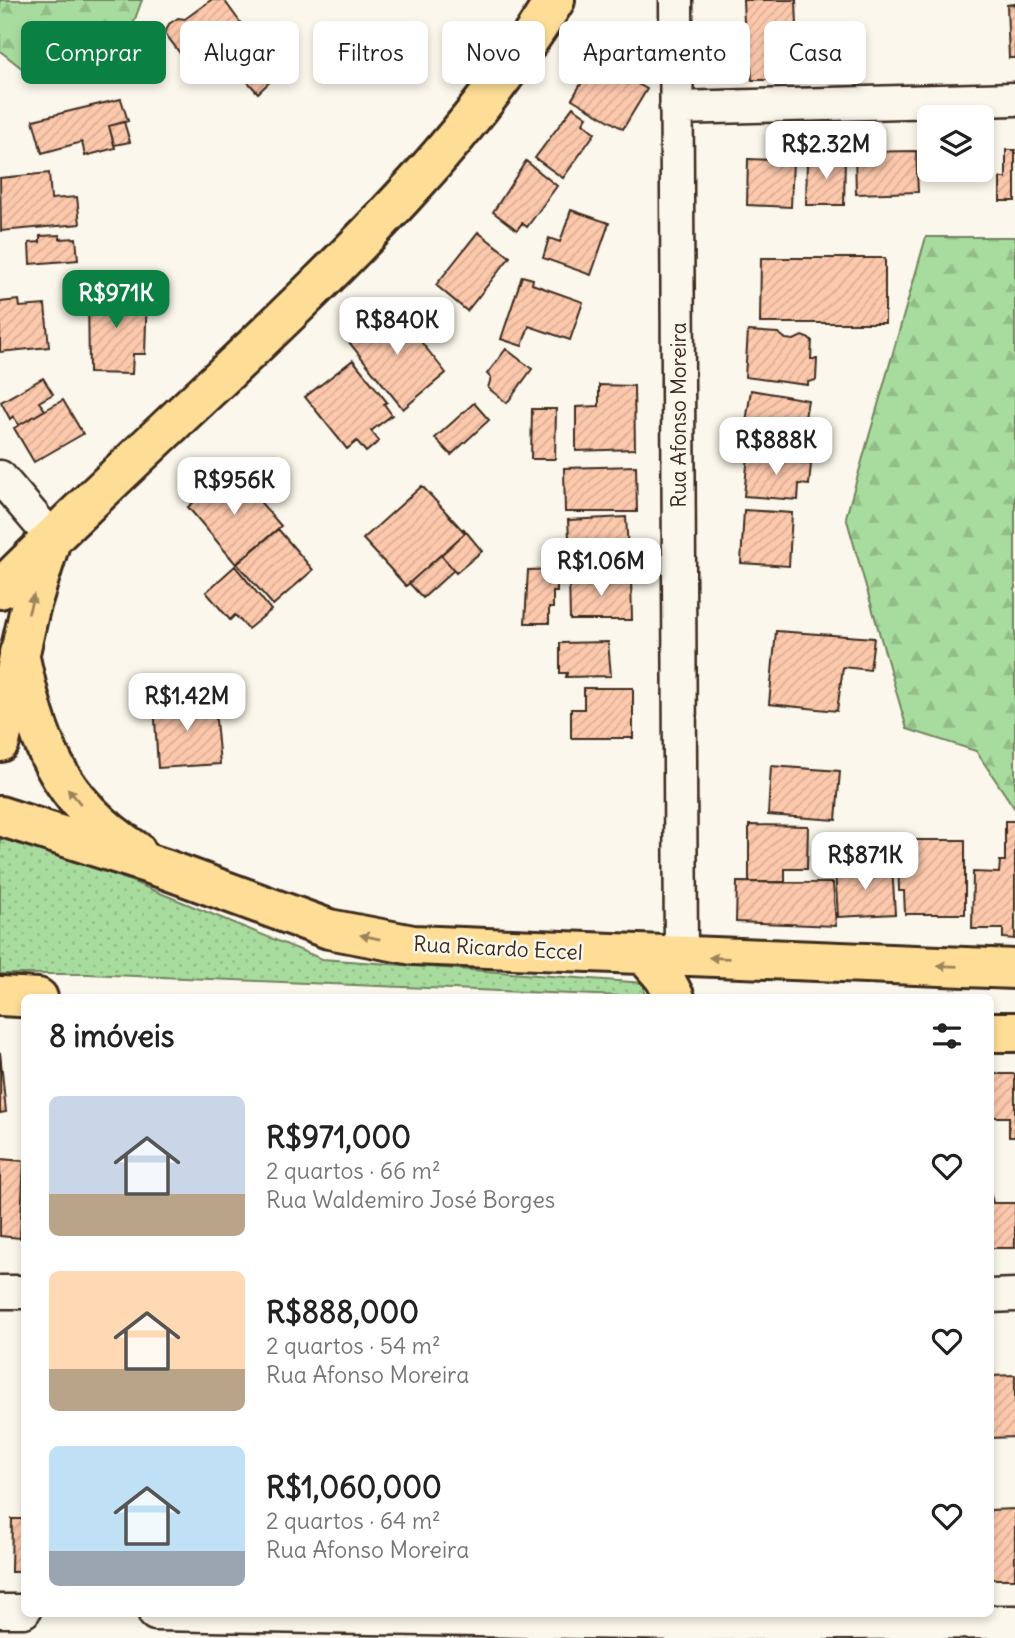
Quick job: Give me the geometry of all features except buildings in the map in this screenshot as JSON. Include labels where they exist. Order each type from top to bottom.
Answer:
[{"type":"main road","points":[[0,589],[334,270],[419,180],[477,110],[555,0]]},
{"type":"main road","points":[[0,742],[19,653],[52,538]]},
{"type":"main road","points":[[19,653],[38,734],[70,792],[121,841],[165,869]]},
{"type":"main road","name":"Rua Ricardo Eccel","points":[[0,816],[165,869],[329,929],[369,937],[463,948],[1015,969]]},
{"type":"main road","points":[[663,956],[664,976],[673,994]]},
{"type":"main road","points":[[0,996],[21,997]]},
{"type":"main road","points":[[994,1032],[1015,1032]]},
{"type":"street","name":"Rua Afonso Moreira","points":[[663,956],[676,0]]},
{"type":"street","points":[[676,107],[1015,99]]},
{"type":"street","points":[[0,477],[52,538]]},
{"type":"street","points":[[0,1292],[21,1292]]},
{"type":"street","points":[[994,1296],[1015,1295]]},
{"type":"street","points":[[0,1611],[21,1611]]},
{"type":"street","points":[[201,1617],[370,1628],[1015,1622]]},
{"type":"green space","points":[[0,0],[142,0],[134,21],[21,21],[21,67],[0,51]]},
{"type":"green space","points":[[926,237],[1015,237],[1015,809],[976,751],[907,729],[846,517]]},
{"type":"green space","points":[[0,832],[89,864],[322,959],[644,983],[644,994],[571,994],[87,974],[0,974]]}]
